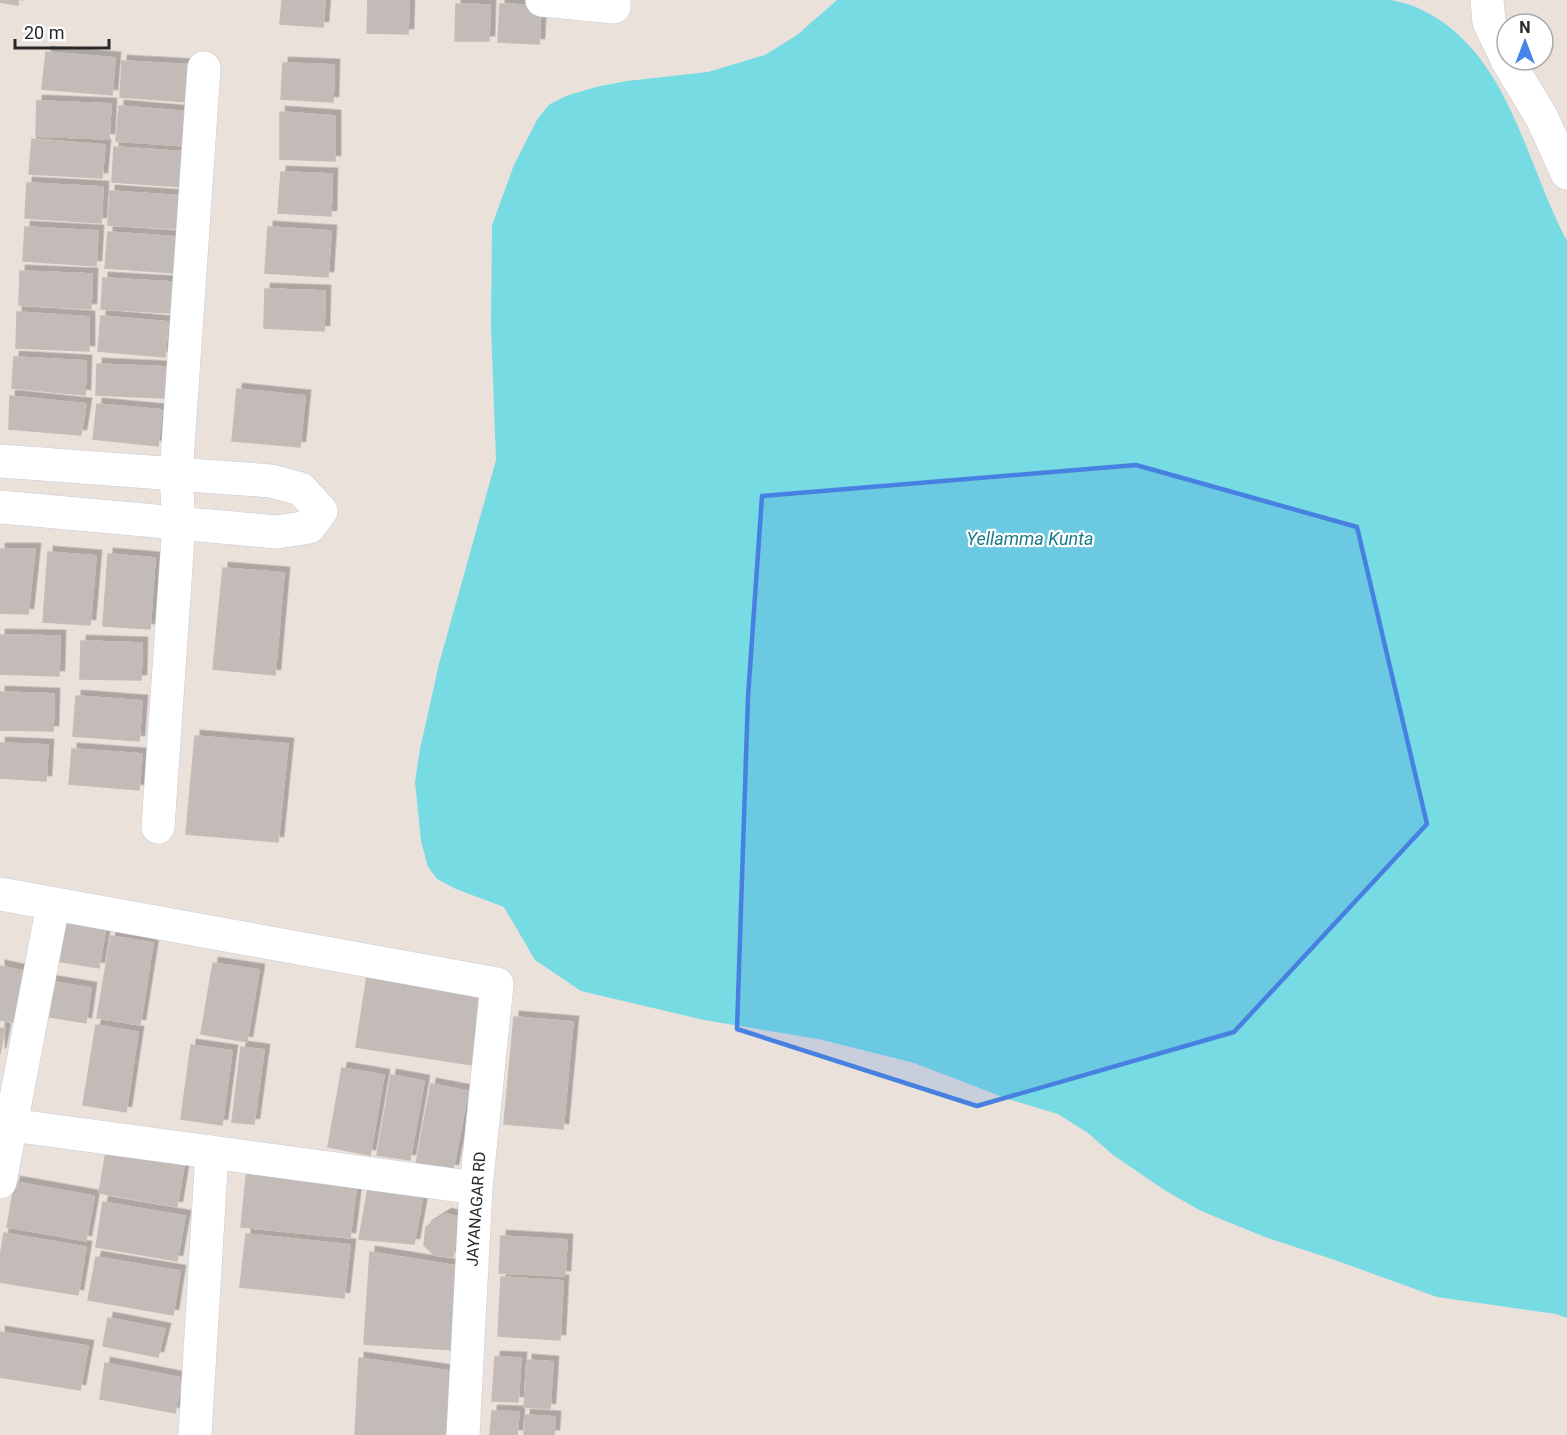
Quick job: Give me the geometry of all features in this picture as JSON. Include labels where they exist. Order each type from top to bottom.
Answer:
[{"type":"street","points":[[542,0],[614,7],[614,0]]},
{"type":"street","points":[[1487,0],[1489,22],[1495,35]]},
{"type":"street","points":[[159,827],[179,524],[176,474],[204,68]]},
{"type":"street","points":[[1514,72],[1542,118],[1567,173]]},
{"type":"street","points":[[0,461],[271,481],[301,489],[321,511],[309,527],[277,532],[0,507]]},
{"type":"street","points":[[0,894],[53,905],[0,1182]]},
{"type":"street","name":"JAYANAGAR RD","points":[[53,905],[497,984],[476,1188],[463,1435]]},
{"type":"street","points":[[11,1125],[476,1188]]},
{"type":"street","points":[[195,1435],[212,1152]]},
{"type":"highlighted area","points":[[1136,465],[1357,527],[1427,824],[1234,1032],[977,1106],[737,1029],[748,697],[762,496]]},
{"type":"water","name":"Yellamma Kunta","points":[[837,0],[1391,0],[1418,8],[1449,27],[1474,50],[1494,79],[1511,110],[1567,241],[1567,1318],[1556,1314],[1437,1297],[1265,1237],[1201,1211],[1166,1191],[1113,1155],[1088,1133],[1058,1114],[1008,1099],[914,1063],[818,1039],[704,1020],[581,991],[535,960],[504,907],[456,889],[437,879],[428,867],[421,841],[415,782],[439,664],[496,460],[491,326],[492,225],[514,165],[538,118],[550,104],[566,96],[596,87],[627,81],[708,72],[765,55],[797,35]]},
{"type":"building","points":[[0,0],[18,0],[18,5],[0,2]]},
{"type":"building","points":[[282,0],[325,0],[323,27],[280,24]]},
{"type":"building","points":[[368,0],[409,0],[408,34],[367,33]]},
{"type":"building","points":[[456,4],[490,5],[489,41],[455,41]]},
{"type":"building","points":[[500,4],[541,6],[539,44],[498,42]]},
{"type":"building","points":[[46,52],[115,58],[112,95],[42,89]]},
{"type":"building","points":[[122,61],[192,65],[189,102],[120,97]]},
{"type":"building","points":[[283,63],[334,65],[333,102],[281,99]]},
{"type":"building","points":[[37,101],[111,104],[109,139],[36,136]]},
{"type":"building","points":[[119,106],[190,112],[188,146],[116,141]]},
{"type":"building","points":[[280,112],[335,116],[335,161],[280,159]]},
{"type":"building","points":[[32,139],[105,145],[102,178],[29,174]]},
{"type":"building","points":[[114,147],[187,152],[184,187],[112,182]]},
{"type":"building","points":[[281,172],[332,174],[331,216],[278,213]]},
{"type":"building","points":[[27,183],[103,187],[101,223],[25,218]]},
{"type":"building","points":[[110,191],[181,196],[179,229],[108,225]]},
{"type":"building","points":[[25,227],[98,231],[96,266],[23,261]]},
{"type":"building","points":[[268,227],[331,231],[328,277],[265,273]]},
{"type":"building","points":[[108,232],[177,237],[175,273],[105,268]]},
{"type":"building","points":[[20,271],[92,274],[91,309],[19,305]]},
{"type":"building","points":[[103,278],[172,282],[170,313],[101,309]]},
{"type":"building","points":[[265,289],[325,291],[324,331],[264,328]]},
{"type":"building","points":[[17,312],[89,317],[89,351],[16,348]]},
{"type":"building","points":[[101,316],[168,322],[165,357],[98,351]]},
{"type":"building","points":[[14,357],[86,361],[85,395],[12,388]]},
{"type":"building","points":[[97,364],[166,367],[164,398],[96,395]]},
{"type":"building","points":[[237,389],[305,396],[300,447],[232,441]]},
{"type":"building","points":[[10,396],[86,404],[81,435],[9,429]]},
{"type":"building","points":[[97,404],[162,410],[158,446],[93,439]]},
{"type":"building","points":[[0,549],[35,549],[28,614],[0,613]]},
{"type":"building","points":[[48,552],[96,556],[90,625],[43,622]]},
{"type":"building","points":[[108,554],[155,558],[150,629],[103,626]]},
{"type":"building","points":[[223,568],[284,573],[275,675],[213,669]]},
{"type":"building","points":[[0,635],[60,636],[59,676],[0,674]]},
{"type":"building","points":[[81,641],[142,643],[141,680],[80,679]]},
{"type":"building","points":[[0,692],[54,694],[53,731],[0,730]]},
{"type":"building","points":[[76,696],[142,701],[139,741],[73,736]]},
{"type":"building","points":[[195,736],[288,744],[278,842],[186,834]]},
{"type":"building","points":[[0,743],[48,745],[46,781],[0,778]]},
{"type":"building","points":[[72,749],[142,754],[139,790],[69,784]]},
{"type":"building","points":[[64,918],[106,925],[99,968],[56,961]]},
{"type":"building","points":[[111,936],[153,943],[140,1025],[97,1018]]},
{"type":"building","points":[[213,963],[259,970],[247,1042],[201,1034]]},
{"type":"building","points":[[0,966],[24,971],[14,1022],[0,1020]]},
{"type":"building","points":[[368,970],[485,989],[472,1065],[356,1047]]},
{"type":"building","points":[[48,981],[91,988],[86,1023],[43,1016]]},
{"type":"building","points":[[514,1017],[573,1022],[563,1129],[504,1124]]},
{"type":"building","points":[[96,1025],[138,1032],[126,1112],[83,1105]]},
{"type":"building","points":[[0,1028],[5,1029],[0,1054]]},
{"type":"building","points":[[191,1045],[232,1051],[222,1125],[181,1119]]},
{"type":"building","points":[[241,1047],[264,1050],[254,1124],[232,1122]]},
{"type":"building","points":[[342,1068],[384,1075],[370,1155],[328,1147]]},
{"type":"building","points":[[391,1075],[424,1081],[410,1160],[377,1155]]},
{"type":"building","points":[[431,1084],[468,1091],[453,1170],[416,1164]]},
{"type":"building","points":[[106,1152],[184,1165],[177,1207],[99,1193]]},
{"type":"building","points":[[247,1169],[357,1181],[350,1238],[241,1227]]},
{"type":"building","points":[[15,1182],[94,1196],[86,1241],[7,1227]]},
{"type":"building","points":[[368,1189],[423,1195],[414,1244],[359,1239]]},
{"type":"building","points":[[103,1202],[185,1216],[177,1261],[96,1247]]},
{"type":"building","points":[[446,1214],[463,1218],[455,1241],[453,1257],[434,1255],[424,1245],[426,1227]]},
{"type":"building","points":[[4,1233],[86,1247],[78,1295],[0,1282],[0,1257]]},
{"type":"building","points":[[246,1234],[350,1245],[344,1298],[240,1287]]},
{"type":"building","points":[[501,1236],[567,1240],[565,1276],[499,1273]]},
{"type":"building","points":[[370,1252],[456,1266],[453,1350],[364,1344]]},
{"type":"building","points":[[96,1257],[180,1271],[173,1315],[88,1300]]},
{"type":"building","points":[[501,1277],[563,1281],[560,1340],[498,1336]]},
{"type":"building","points":[[108,1318],[165,1329],[158,1357],[103,1346]]},
{"type":"building","points":[[0,1332],[88,1346],[80,1390],[0,1377]]},
{"type":"building","points":[[495,1357],[521,1358],[518,1402],[492,1401]]},
{"type":"building","points":[[359,1358],[455,1372],[450,1435],[355,1435]]},
{"type":"building","points":[[527,1360],[553,1362],[550,1409],[524,1407]]},
{"type":"building","points":[[105,1363],[182,1378],[175,1413],[100,1399]]},
{"type":"building","points":[[492,1411],[519,1412],[517,1435],[490,1435]]},
{"type":"building","points":[[525,1415],[555,1417],[554,1435],[524,1435]]}]
